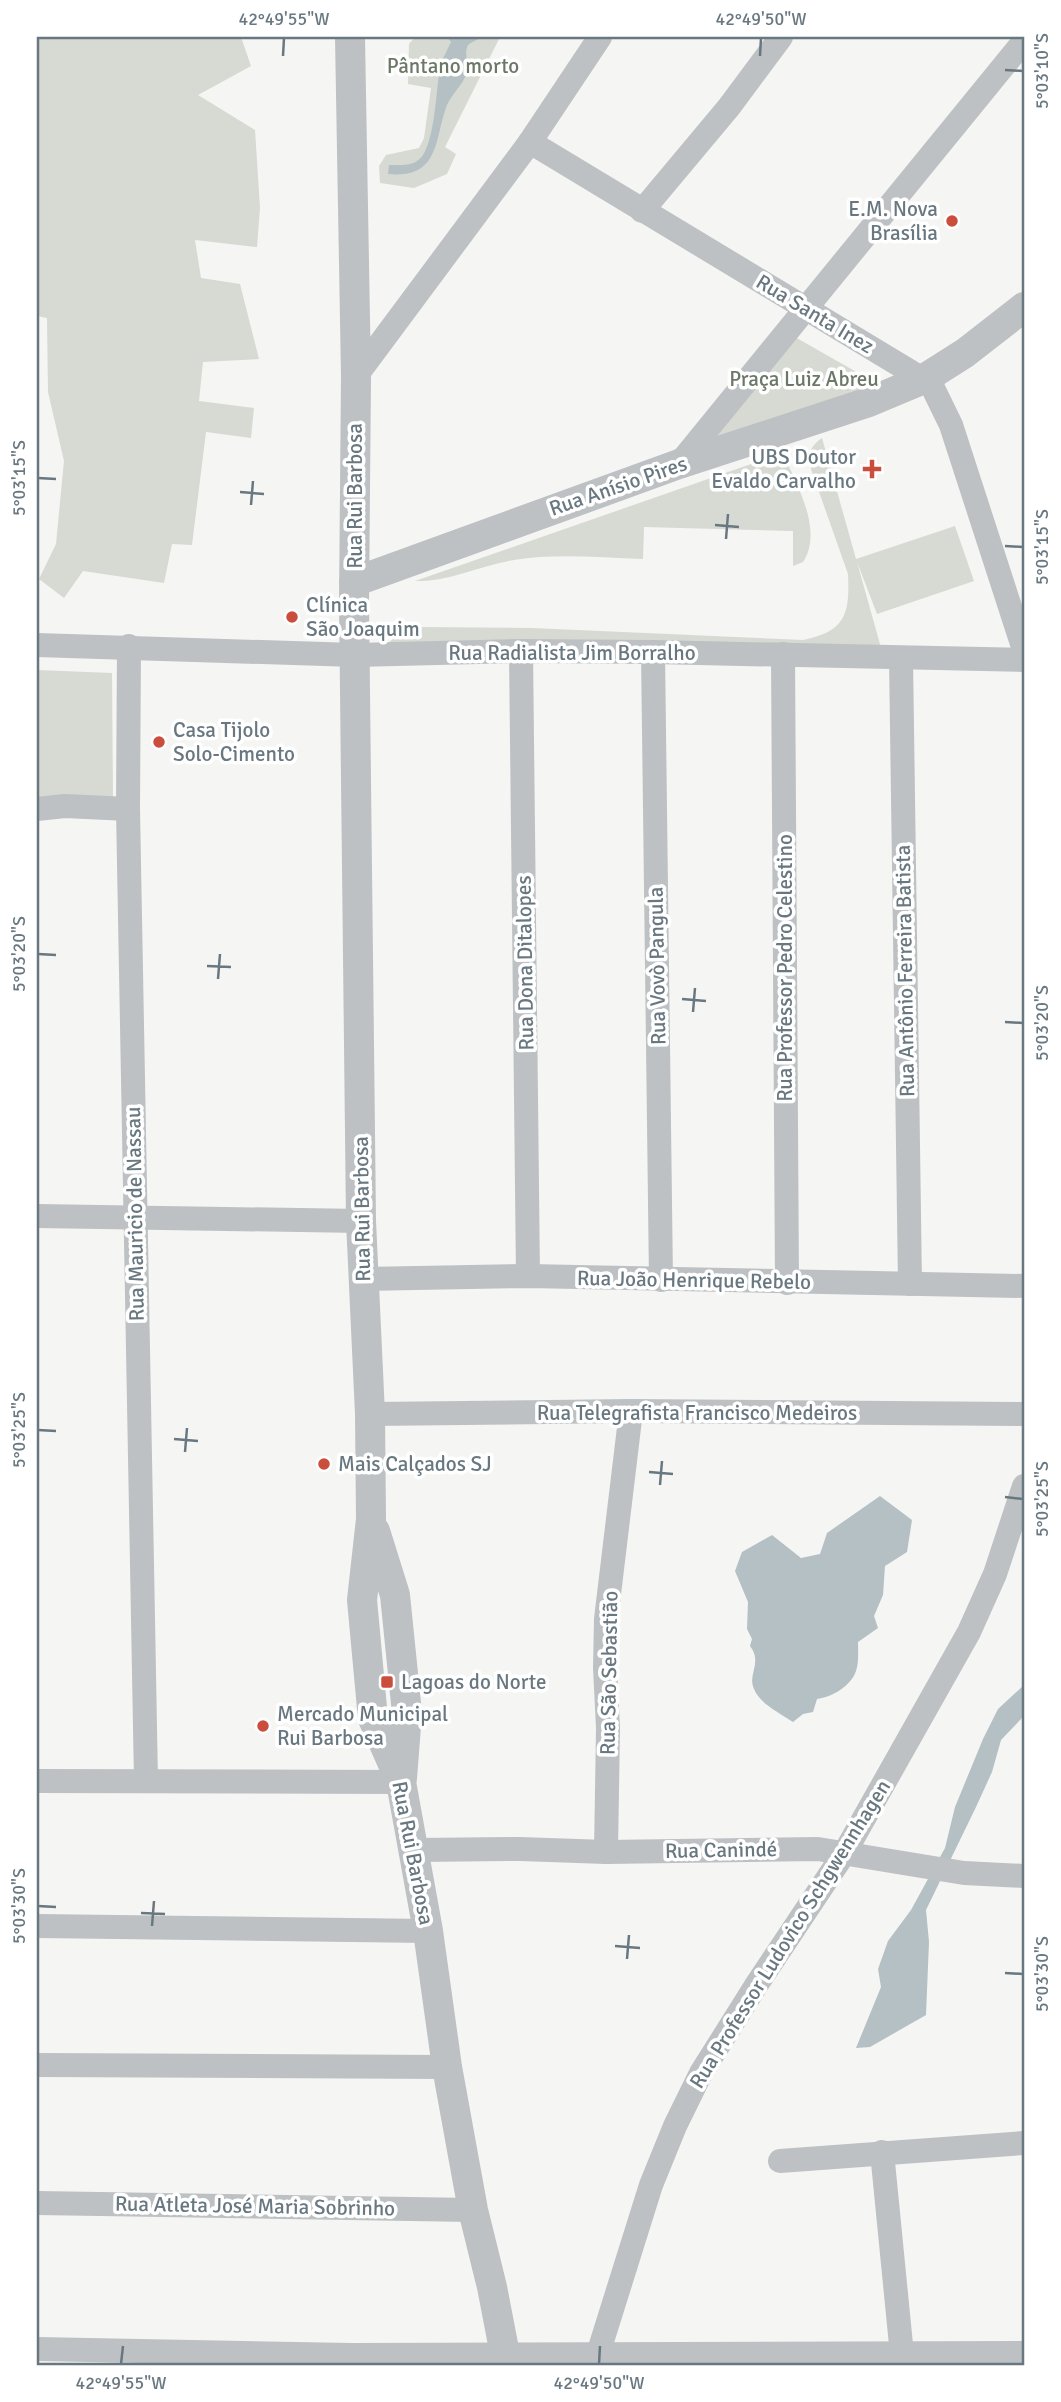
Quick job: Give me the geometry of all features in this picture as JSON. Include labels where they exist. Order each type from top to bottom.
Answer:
[{"type":"street","name":"Rua Rui Barbosa","points":[[350,37],[356,376],[354,582],[360,1221],[370,1414],[371,1519],[362,1600],[373,1719],[401,1782],[415,1850],[447,2067],[506,2360]]},
{"type":"street","points":[[356,376],[530,142],[600,37]]},
{"type":"street","points":[[642,211],[729,107],[780,37]]},
{"type":"street","points":[[679,464],[1024,41]]},
{"type":"street","name":"Rua Santa Inez","points":[[530,142],[931,384],[951,425],[1024,650]]},
{"type":"street","name":"Rua Anísio Pires","points":[[354,582],[679,464],[869,402],[924,379],[965,353],[1024,307]]},
{"type":"street","name":"Rua Radialista Jim Borralho","points":[[37,645],[355,655],[521,651],[1024,660]]},
{"type":"street","name":"Rua Mauricio de Nassau","points":[[129,646],[128,809],[146,1781]]},
{"type":"street","name":"Rua Dona Ditalopes","points":[[521,651],[528,1276]]},
{"type":"street","name":"Rua Vovò Pangula","points":[[653,652],[662,1280]]},
{"type":"street","name":"Rua Professor Pedro Celestino","points":[[783,654],[787,1283]]},
{"type":"street","name":"Rua Antônio Ferreira Batista","points":[[901,658],[909,1284]]},
{"type":"street","points":[[37,809],[65,806],[128,809]]},
{"type":"street","points":[[37,1216],[360,1221]]},
{"type":"street","name":"Rua João Henrique Rebelo","points":[[363,1279],[528,1276],[1024,1286]]},
{"type":"street","name":"Rua Telegrafista Francisco Medeiros","points":[[370,1414],[631,1411],[1024,1414]]},
{"type":"street","name":"Rua São Sebastião","points":[[606,1852],[606,1619],[631,1411]]},
{"type":"street","name":"Rua Professor Ludovico Schgwennhagen","points":[[598,2354],[651,2185],[675,2126],[701,2073],[845,1852],[969,1632],[995,1574],[1024,1486]]},
{"type":"street","points":[[37,1781],[401,1782]]},
{"type":"street","name":"Rua Canindé","points":[[415,1850],[606,1852],[818,1849],[964,1873],[1024,1876]]},
{"type":"street","points":[[37,1926],[428,1931]]},
{"type":"street","points":[[37,2065],[447,2067]]},
{"type":"street","points":[[780,2161],[1024,2143]]},
{"type":"street","points":[[882,2152],[902,2359]]},
{"type":"street","name":"Rua Atleta José Maria Sobrinho","points":[[37,2203],[474,2210]]},
{"type":"street","points":[[37,2349],[83,2358],[352,2360],[506,2360],[598,2354],[902,2359],[1024,2353]]},
{"type":"green space","points":[[37,37],[241,37],[251,66],[198,95],[255,130],[260,208],[257,247],[195,240],[201,278],[240,284],[259,359],[203,362],[199,401],[254,408],[251,438],[206,432],[192,545],[172,544],[164,583],[83,571],[64,598],[39,579],[56,544],[64,461],[48,392],[47,318],[37,316]]},
{"type":"green space","name":"Pântano morto","points":[[415,37],[500,37],[445,147],[456,154],[447,174],[414,188],[380,183],[379,166],[386,155],[419,148],[424,138],[431,88],[408,84],[409,44]]},
{"type":"green space","name":"Praça Luiz Abreu","points":[[795,337],[881,386],[714,440]]},
{"type":"green space","points":[[822,438],[856,559],[955,526],[974,581],[877,614],[857,562],[883,655],[377,652],[399,634],[416,627],[532,628],[803,640],[828,632],[842,619],[846,611],[848,574],[811,469],[810,451]]},
{"type":"green space","points":[[783,453],[806,507],[811,536],[803,562],[793,566],[793,531],[644,527],[643,559],[579,556],[530,558],[502,562],[440,579],[415,581]]},
{"type":"green space","points":[[37,670],[112,673],[113,800],[37,799]]},
{"type":"shaded area","points":[[447,37],[481,37],[467,48],[468,69],[447,105],[437,143],[427,163],[418,170],[405,174],[388,174],[389,165],[414,163],[423,155],[427,146],[435,108],[438,69],[451,42]]},
{"type":"shaded area","points":[[880,1496],[912,1520],[907,1552],[885,1566],[883,1595],[874,1616],[878,1628],[858,1642],[857,1668],[850,1681],[835,1693],[817,1699],[813,1712],[803,1714],[793,1722],[761,1699],[752,1684],[755,1658],[750,1646],[752,1639],[747,1629],[748,1602],[735,1571],[742,1552],[772,1535],[801,1558],[820,1554],[827,1533]]},
{"type":"shaded area","points":[[1024,1685],[1024,1716],[1001,1740],[992,1772],[926,1910],[929,1942],[926,2015],[870,2047],[856,2048],[881,1987],[878,1969],[888,1941],[911,1910],[945,1848],[955,1807],[998,1709]]},
{"type":"place","name":"E.M. Nova Brasília","points":[[952,221]]},
{"type":"place","name":"UBS Doutor Evaldo Carvalho","points":[[872,469]]},
{"type":"place","name":"Clínica São Joaquim","points":[[292,617]]},
{"type":"place","name":"Casa Tijolo Solo-Cimento","points":[[159,742]]},
{"type":"place","name":"Mais Calçados SJ","points":[[324,1464]]},
{"type":"place","name":"Lagoas do Norte","points":[[387,1682]]},
{"type":"place","name":"Mercado Municipal Rui Barbosa","points":[[263,1726]]}]
